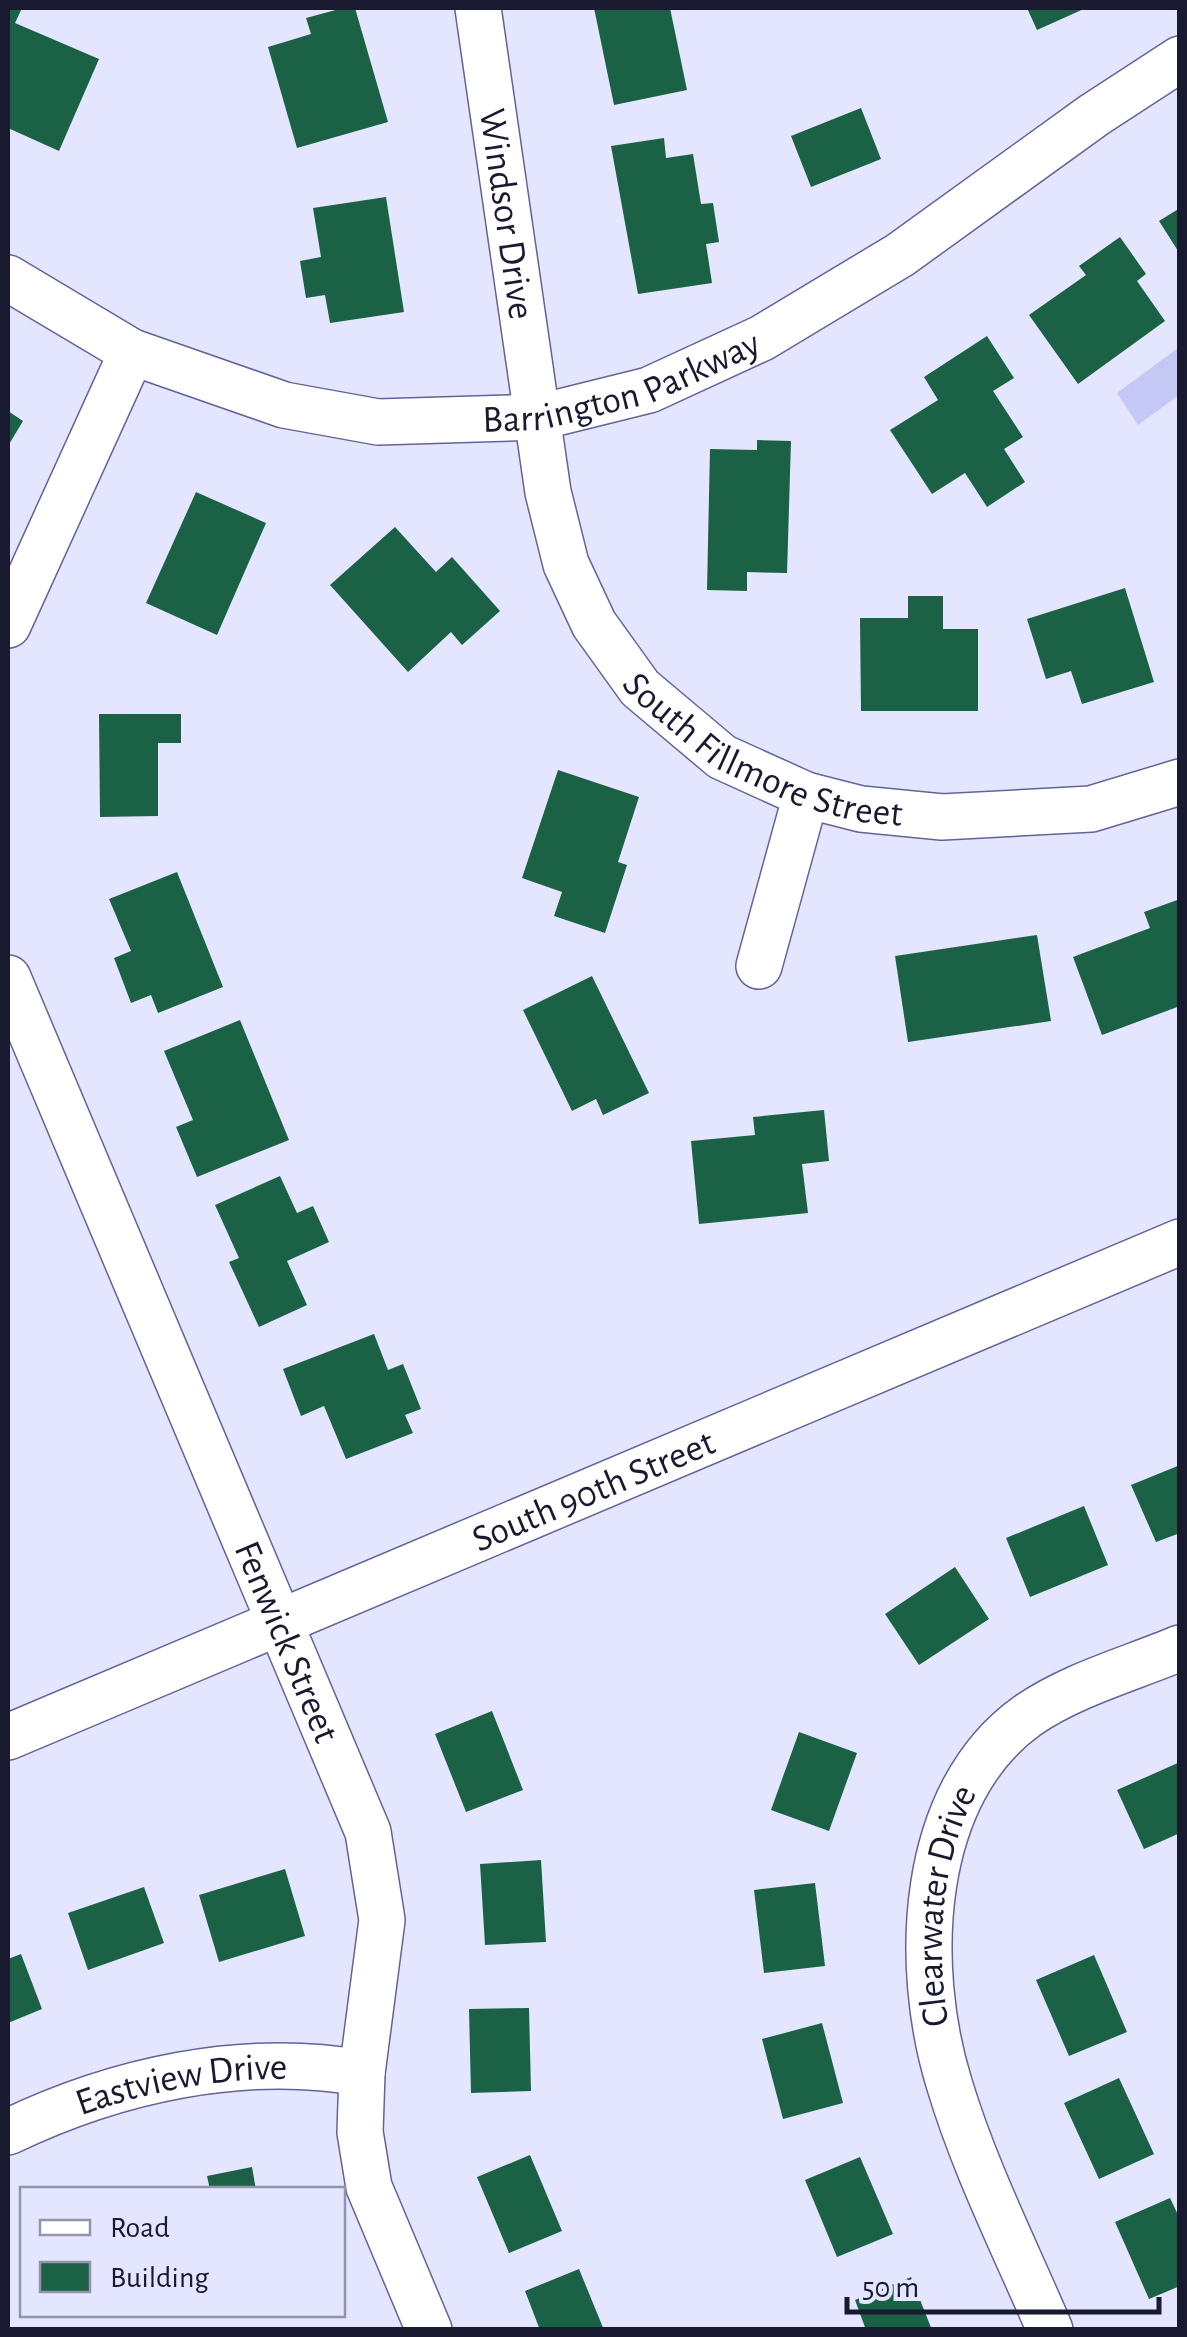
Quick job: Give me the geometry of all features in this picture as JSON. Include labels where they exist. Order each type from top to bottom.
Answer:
[{"type":"street","name":"Windsor Drive","points":[[478,8],[540,417]]},
{"type":"street","name":"Barrington Parkway","points":[[8,278],[132,352],[284,404],[378,422],[540,417],[649,390],[762,338],[900,255],[1094,114],[1180,60]]},
{"type":"street","points":[[8,625],[132,352]]},
{"type":"street","name":"South Fillmore Street","points":[[540,417],[548,492],[566,564],[594,624],[640,688],[722,757],[806,795],[861,809],[942,816],[1092,809],[1180,782]]},
{"type":"street","points":[[759,966],[806,795]]},
{"type":"street","name":"Fenwick Street","points":[[8,978],[368,1832],[382,1920],[362,2072],[360,2132],[369,2187],[429,2330]]},
{"type":"street","name":"South 90th Street","points":[[8,1736],[1180,1242]]},
{"type":"street","name":"Clearwater Drive","points":[[1050,2330],[963,2127],[947,2078],[930,1955],[933,1890],[944,1840],[964,1791],[1003,1738],[1026,1717],[1053,1701],[1180,1648]]},
{"type":"street","name":"Eastview Drive","points":[[8,2132],[54,2110],[148,2081],[284,2062],[362,2072]]},
{"type":"water","points":[[1178,348],[1179,395],[1138,425],[1117,393]]},
{"type":"building","points":[[8,8],[22,8],[15,23],[99,59],[59,151],[8,128]]},
{"type":"building","points":[[355,8],[388,122],[297,148],[268,47],[311,34],[306,18]]},
{"type":"building","points":[[594,8],[670,8],[687,90],[614,105]]},
{"type":"building","points":[[1027,8],[1086,8],[1037,30]]},
{"type":"building","points":[[861,108],[881,159],[811,187],[791,136]]},
{"type":"building","points":[[664,138],[666,158],[693,154],[701,204],[713,203],[719,242],[706,244],[712,283],[638,294],[611,146]]},
{"type":"building","points":[[386,197],[404,312],[330,323],[325,295],[306,298],[300,261],[321,257],[313,208]]},
{"type":"building","points":[[1180,208],[1180,254],[1159,221]]},
{"type":"building","points":[[1120,237],[1146,274],[1137,281],[1165,321],[1078,384],[1029,315],[1086,275],[1079,266]]},
{"type":"building","points":[[987,336],[1014,378],[993,391],[1023,437],[1004,449],[1025,482],[987,507],[965,473],[932,494],[890,430],[938,400],[924,377]]},
{"type":"building","points":[[8,411],[23,421],[8,446]]},
{"type":"building","points":[[757,440],[791,441],[787,573],[747,572],[747,591],[707,590],[710,449],[757,450]]},
{"type":"building","points":[[196,492],[266,523],[217,635],[146,603]]},
{"type":"building","points":[[395,527],[436,572],[452,557],[500,611],[462,645],[451,632],[408,672],[330,585]]},
{"type":"building","points":[[1125,588],[1154,682],[1082,704],[1071,671],[1046,679],[1027,619]]},
{"type":"building","points":[[908,596],[943,596],[943,629],[978,629],[978,711],[861,711],[860,618],[908,618]]},
{"type":"building","points":[[99,714],[181,714],[181,743],[158,743],[158,816],[100,817]]},
{"type":"building","points":[[558,770],[639,797],[618,862],[627,865],[605,933],[554,916],[562,892],[522,878]]},
{"type":"building","points":[[177,872],[223,987],[158,1013],[151,995],[131,1003],[114,958],[131,951],[109,899]]},
{"type":"building","points":[[1180,899],[1180,1006],[1102,1035],[1073,957],[1150,928],[1144,912]]},
{"type":"building","points":[[1037,935],[1051,1021],[908,1042],[895,956]]},
{"type":"building","points":[[592,976],[649,1093],[603,1115],[596,1099],[572,1111],[523,1010]]},
{"type":"building","points":[[240,1020],[289,1140],[197,1177],[176,1127],[193,1120],[164,1051]]},
{"type":"building","points":[[824,1110],[829,1161],[802,1164],[808,1213],[699,1224],[691,1141],[755,1135],[753,1117]]},
{"type":"building","points":[[280,1176],[297,1213],[313,1206],[329,1242],[287,1261],[307,1305],[259,1327],[229,1262],[239,1258],[215,1205]]},
{"type":"building","points":[[374,1334],[388,1370],[403,1364],[421,1409],[405,1415],[413,1433],[346,1459],[324,1406],[301,1416],[283,1369]]},
{"type":"building","points":[[1180,1465],[1180,1533],[1156,1542],[1131,1485]]},
{"type":"building","points":[[1084,1506],[1108,1565],[1030,1597],[1006,1538]]},
{"type":"building","points":[[955,1567],[989,1619],[919,1665],[885,1614]]},
{"type":"building","points":[[492,1711],[523,1790],[466,1812],[435,1734]]},
{"type":"building","points":[[799,1732],[857,1753],[829,1831],[771,1810]]},
{"type":"building","points":[[1180,1762],[1180,1833],[1144,1849],[1117,1790]]},
{"type":"building","points":[[541,1860],[546,1942],[485,1945],[480,1864]]},
{"type":"building","points":[[285,1869],[305,1936],[219,1962],[199,1895]]},
{"type":"building","points":[[815,1883],[825,1966],[764,1973],[754,1890]]},
{"type":"building","points":[[144,1887],[164,1943],[88,1970],[68,1913]]},
{"type":"building","points":[[21,1954],[42,2009],[8,2023],[8,1959]]},
{"type":"building","points":[[1094,1955],[1127,2032],[1069,2056],[1036,1980]]},
{"type":"building","points":[[529,2008],[531,2091],[471,2093],[469,2009]]},
{"type":"building","points":[[822,2023],[843,2103],[783,2119],[762,2039]]},
{"type":"building","points":[[1119,2078],[1154,2154],[1099,2179],[1064,2103]]},
{"type":"building","points":[[530,2155],[562,2231],[509,2253],[477,2177]]},
{"type":"building","points":[[860,2157],[893,2234],[837,2257],[805,2180]]},
{"type":"building","points":[[252,2167],[255,2187],[209,2187],[207,2176]]},
{"type":"building","points":[[1170,2198],[1180,2219],[1180,2286],[1149,2299],[1115,2222]]},
{"type":"building","points":[[579,2269],[604,2330],[540,2330],[525,2291]]},
{"type":"building","points":[[911,2277],[932,2330],[866,2330],[855,2300]]}]
